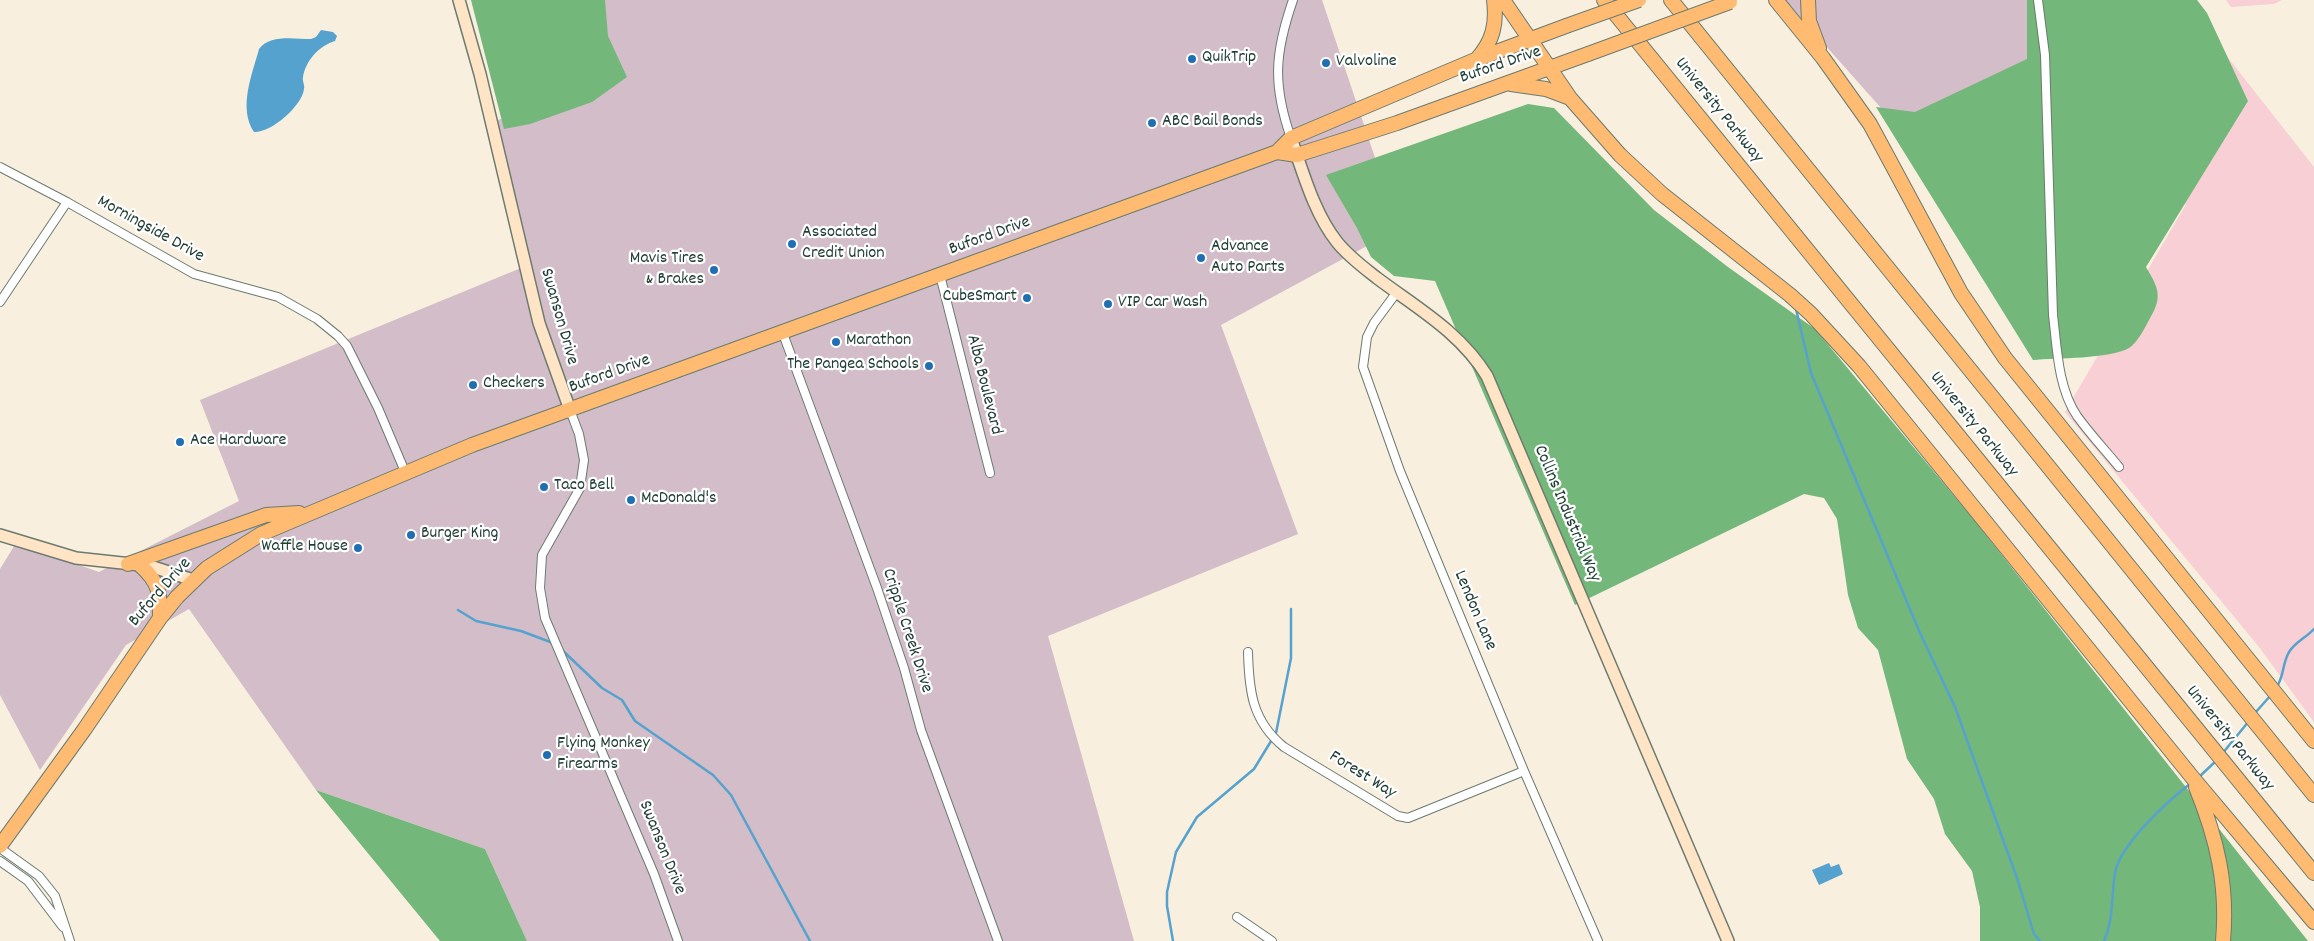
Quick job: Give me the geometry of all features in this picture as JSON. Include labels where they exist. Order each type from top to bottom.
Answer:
[{"type":"highway","points":[[1475,60],[1488,44],[1495,29],[1494,0]]},
{"type":"highway","points":[[1503,0],[1570,98],[1643,177],[1768,276],[1811,314],[1866,374],[2192,777],[2314,922]]},
{"type":"highway","name":"University Parkway","points":[[1604,0],[2314,873]]},
{"type":"highway","name":"Buford Drive","points":[[0,847],[84,730],[160,618],[193,580],[235,548],[261,534],[472,445],[1277,152],[1290,138],[1475,60],[1639,0]]},
{"type":"highway","name":"University Parkway","points":[[1671,0],[2314,795]]},
{"type":"highway","points":[[1776,0],[1823,58],[1870,124],[1961,293],[1999,350],[2314,741]]},
{"type":"highway","points":[[1808,0],[1809,21],[1823,58]]},
{"type":"highway","name":"Buford Drive","points":[[1277,152],[1297,155],[1508,84],[1733,1]]},
{"type":"highway","points":[[1508,84],[1546,89],[1570,98]]},
{"type":"highway","points":[[134,564],[266,515],[309,513]]},
{"type":"highway","points":[[134,564],[153,577],[158,588],[160,618]]},
{"type":"highway","points":[[2266,680],[2314,730]]},
{"type":"highway","points":[[2192,777],[2208,821],[2222,871],[2225,918],[2223,941]]},
{"type":"street","name":"Swanson Drive","points":[[459,0],[480,74],[538,322],[579,434],[584,460],[580,488],[542,555],[540,588],[545,618],[654,874],[678,941]]},
{"type":"street","points":[[1290,138],[1280,96],[1277,66],[1282,33],[1293,0]]},
{"type":"street","points":[[2038,0],[2045,55],[2053,315],[2058,358],[2065,388],[2076,414],[2119,467]]},
{"type":"street","name":"Collins Industrial Way","points":[[1290,138],[1322,218],[1337,242],[1356,262],[1431,316],[1462,342],[1487,376],[1728,941]]},
{"type":"street","name":"Morningside Drive","points":[[0,167],[67,202],[194,274],[278,297],[317,319],[347,346],[370,390],[406,474]]},
{"type":"street","points":[[0,302],[67,202]]},
{"type":"street","name":"Alba Boulevard","points":[[940,275],[990,472]]},
{"type":"street","name":"Lendon Lane","points":[[1397,292],[1374,323],[1367,337],[1364,366],[1400,471],[1524,771],[1598,941]]},
{"type":"street","name":"Cripple Creek Drive","points":[[782,332],[877,588],[904,668],[921,730],[998,941]]},
{"type":"street","points":[[0,535],[76,558],[134,564],[165,570],[193,580]]},
{"type":"street","name":"Forest Way","points":[[1248,652],[1248,686],[1257,712],[1274,738],[1284,747],[1398,816],[1408,818],[1524,771]]},
{"type":"street","points":[[0,847],[39,876],[55,896],[70,941]]},
{"type":"street","points":[[0,862],[28,881],[67,932]]},
{"type":"street","points":[[1236,917],[1272,941]]},
{"type":"shaded area","points":[[582,0],[1322,0],[1400,232],[1389,234],[1221,325],[1298,534],[1048,636],[1134,941],[527,941],[485,849],[316,790],[189,609],[126,645],[40,770],[0,695],[0,569],[16,543],[99,572],[239,501],[200,400],[521,268],[489,123],[606,84]]},
{"type":"shaded area","points":[[1785,0],[2032,0],[2040,60],[1905,135]]},
{"type":"shaded area","points":[[2226,0],[2282,0],[2274,4],[2231,7]]},
{"type":"shaded area","points":[[2203,26],[2314,167],[2314,722],[2259,647],[2065,412],[2185,206]]},
{"type":"green space","points":[[471,0],[605,0],[608,36],[627,77],[592,102],[530,124],[504,129]]},
{"type":"green space","points":[[2027,0],[2197,0],[2207,13],[2248,101],[2146,267],[2154,281],[2158,299],[2138,339],[2132,346],[2120,352],[2096,356],[2033,360],[1876,107],[1915,112],[2027,59]]},
{"type":"green space","points":[[1528,104],[1554,108],[1654,210],[1728,267],[1815,329],[1970,515],[2308,941],[1980,941],[1980,907],[1972,871],[1945,834],[1934,799],[1907,759],[1878,650],[1858,628],[1848,595],[1837,519],[1824,498],[1804,494],[1575,605],[1435,281],[1394,276],[1371,257],[1357,228],[1326,175]]},
{"type":"green space","points":[[316,790],[485,849],[527,941],[440,941]]},
{"type":"water","points":[[321,30],[333,32],[337,36],[335,41],[324,46],[310,59],[303,78],[304,89],[298,103],[277,123],[269,128],[254,132],[249,123],[247,102],[250,80],[259,49],[269,41],[276,39],[311,39],[316,37]]},
{"type":"water","points":[[1829,863],[1831,867],[1839,864],[1843,874],[1819,885],[1812,870]]},
{"type":"waterway","points":[[1796,309],[1811,373],[1920,633],[1955,707],[2018,881],[2034,934],[2040,941]]},
{"type":"waterway","points":[[1173,941],[1167,906],[1167,892],[1176,852],[1197,817],[1254,769],[1276,733],[1291,658],[1291,609]]},
{"type":"waterway","points":[[458,610],[476,621],[521,631],[553,643]]},
{"type":"waterway","points":[[2276,688],[2290,650],[2314,629]]},
{"type":"waterway","points":[[561,649],[602,688],[622,700],[635,721],[713,775],[731,795],[810,941]]},
{"type":"waterway","points":[[2255,713],[2271,695]]},
{"type":"waterway","points":[[2222,754],[2249,721]]},
{"type":"waterway","points":[[2199,777],[2217,760]]},
{"type":"waterway","points":[[2104,941],[2112,908],[2115,873],[2126,849],[2146,824],[2191,783]]},
{"type":"place","name":"QuikTrip","points":[[1192,59]]},
{"type":"place","name":"Valvoline","points":[[1326,63]]},
{"type":"place","name":"ABC Bail Bonds","points":[[1152,123]]},
{"type":"place","name":"Associated Credit Union","points":[[792,244]]},
{"type":"place","name":"Advance Auto Parts","points":[[1201,258]]},
{"type":"place","name":"Mavis Tires & Brakes","points":[[714,270]]},
{"type":"place","name":"CubeSmart","points":[[1027,298]]},
{"type":"place","name":"VIP Car Wash","points":[[1108,304]]},
{"type":"place","name":"Marathon","points":[[836,342]]},
{"type":"place","name":"The Pangea Schools","points":[[929,366]]},
{"type":"place","name":"Checkers","points":[[473,385]]},
{"type":"place","name":"Ace Hardware","points":[[180,442]]},
{"type":"place","name":"Taco Bell","points":[[544,487]]},
{"type":"place","name":"McDonald's","points":[[631,500]]},
{"type":"place","name":"Burger King","points":[[411,535]]},
{"type":"place","name":"Waffle House","points":[[358,548]]},
{"type":"place","name":"Flying Monkey Firearms","points":[[547,755]]}]
